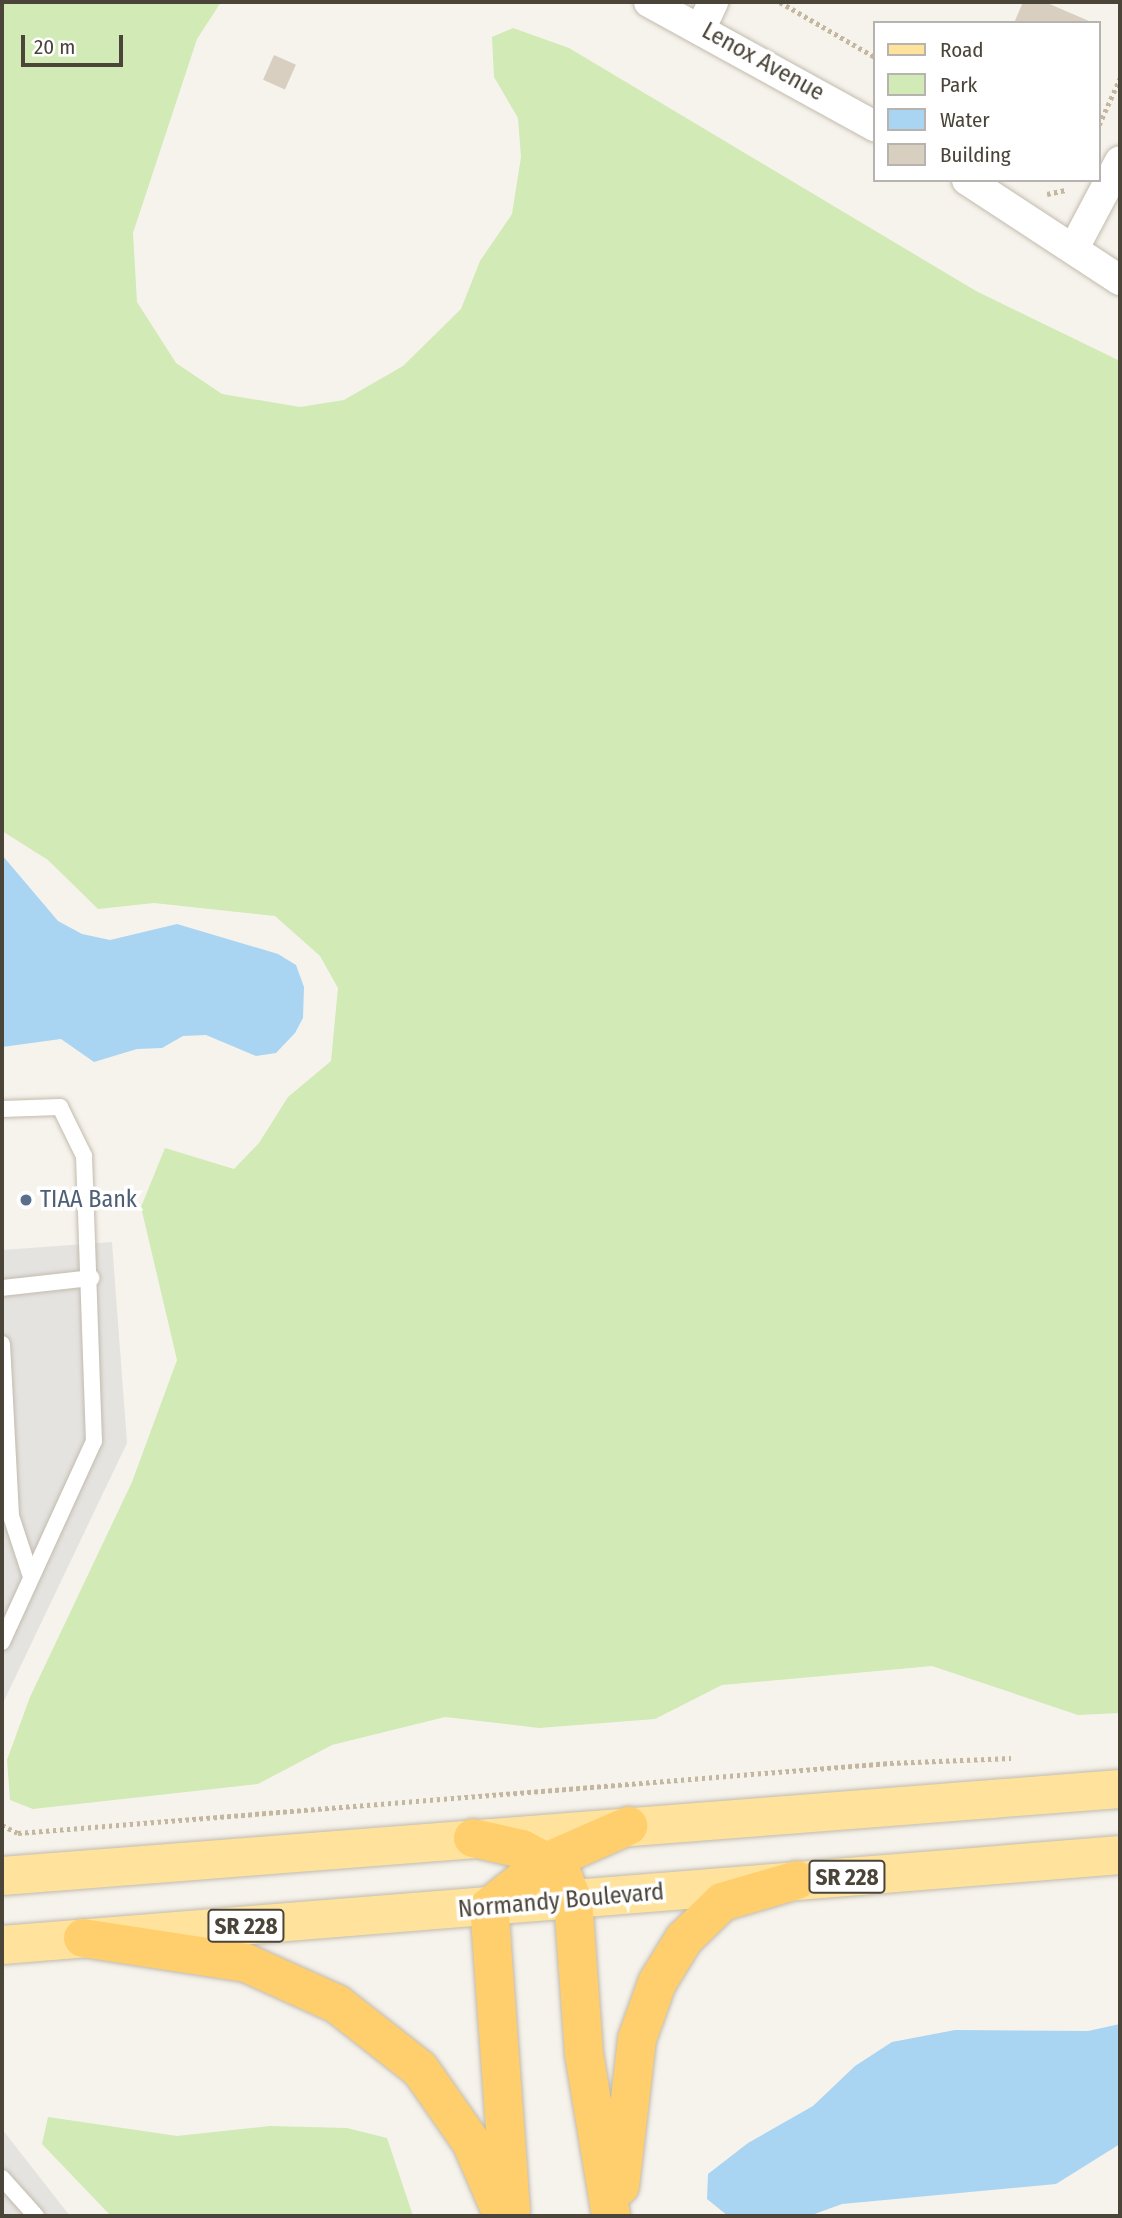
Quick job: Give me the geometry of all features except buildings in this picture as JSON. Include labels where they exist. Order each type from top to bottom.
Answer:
[{"type":"highway","points":[[512,2216],[489,1907],[546,1861],[628,1826]]},
{"type":"highway","points":[[473,1838],[522,1849],[546,1861],[563,1877],[573,1900],[584,2054],[614,2216]]},
{"type":"highway","points":[[614,2216],[637,2039],[657,1983],[684,1939],[722,1902],[797,1880]]},
{"type":"highway","points":[[83,1938],[246,1963],[337,2004],[420,2069],[471,2142],[503,2216]]},
{"type":"main road","points":[[2,1876],[1120,1788]]},
{"type":"main road","name":"Normandy Boulevard","points":[[2,1945],[1120,1855]]},
{"type":"street","name":"Lenox Avenue","points":[[649,2],[707,15],[874,124]]},
{"type":"street","points":[[1074,248],[1120,161]]},
{"type":"street","points":[[970,182],[1120,280]]},
{"type":"lane","points":[[2,1109],[61,1107],[84,1156],[91,1278],[94,1441],[2,1642]]},
{"type":"lane","points":[[2,1288],[91,1278]]},
{"type":"lane","points":[[2,1344],[11,1516],[31,1577]]},
{"type":"lane","points":[[2,2178],[36,2216]]},
{"type":"path","points":[[780,2],[874,56]]},
{"type":"path","points":[[1101,121],[1120,78]]},
{"type":"path","points":[[1038,190],[1064,192],[1070,186]]},
{"type":"path","points":[[2,1825],[18,1833],[890,1763],[1025,1757]]},
{"type":"green space","points":[[2,2],[221,2],[197,39],[133,233],[137,302],[176,363],[222,394],[300,407],[344,400],[403,366],[461,309],[480,261],[512,214],[521,157],[518,118],[494,77],[492,37],[513,28],[569,48],[976,291],[1120,361],[1120,1713],[1078,1715],[932,1666],[722,1685],[655,1719],[539,1728],[445,1717],[332,1745],[258,1784],[33,1809],[10,1800],[7,1760],[30,1697],[132,1482],[177,1360],[141,1207],[165,1148],[234,1169],[259,1143],[288,1097],[331,1061],[338,988],[320,956],[275,916],[154,903],[98,909],[48,860],[2,831]]},
{"type":"green space","points":[[48,2117],[177,2136],[270,2126],[347,2128],[387,2138],[413,2216],[111,2216],[42,2144]]},
{"type":"shaded area","points":[[112,1242],[127,1443],[2,1705],[2,1250]]},
{"type":"shaded area","points":[[2,2129],[70,2216],[2,2216]]},
{"type":"water","points":[[2,855],[58,921],[82,934],[110,940],[177,924],[278,954],[296,965],[304,987],[303,1018],[295,1033],[276,1053],[256,1056],[206,1035],[183,1036],[162,1048],[137,1049],[94,1062],[61,1039],[2,1047]]},
{"type":"water","points":[[1120,2024],[1120,2144],[1056,2184],[842,2204],[809,2216],[728,2216],[707,2199],[708,2174],[748,2143],[813,2106],[855,2066],[892,2042],[955,2030],[1088,2031]]},
{"type":"place","name":"TIAA Bank","points":[[26,1200]]}]
